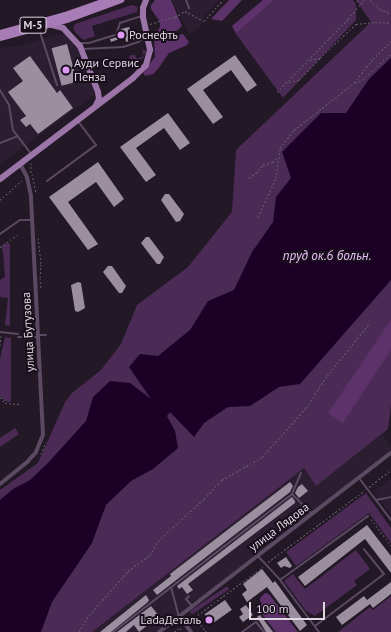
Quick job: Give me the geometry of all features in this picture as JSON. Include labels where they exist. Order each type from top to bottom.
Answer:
[{"type":"highway","name":"М-5","points":[[1,37],[51,25],[108,0]]},
{"type":"highway","name":"М-5","points":[[1,37],[121,0]]},
{"type":"main road","points":[[0,179],[133,78],[146,65],[150,50],[143,16],[143,8],[146,0]]},
{"type":"main road","points":[[66,18],[74,38],[81,49],[98,92],[99,99],[95,107]]},
{"type":"main road","points":[[51,25],[63,28],[74,38]]},
{"type":"street","name":"улица Бутузова","points":[[0,484],[28,461],[41,443],[43,416],[33,220],[29,183],[20,164]]},
{"type":"street","name":"улица Лядова","points":[[159,632],[391,453]]},
{"type":"street","points":[[179,616],[191,632]]},
{"type":"lane","points":[[186,0],[189,8]]},
{"type":"lane","points":[[74,38],[86,44],[116,35],[120,23],[143,16]]},
{"type":"lane","points":[[39,28],[57,85]]},
{"type":"lane","points":[[81,49],[123,47],[138,42],[148,36]]},
{"type":"lane","points":[[0,90],[9,105],[12,127],[32,155]]},
{"type":"lane","points":[[47,181],[96,145],[77,120]]},
{"type":"lane","points":[[0,142],[18,136]]},
{"type":"lane","points":[[0,234],[20,220],[33,220]]},
{"type":"lane","points":[[1,332],[18,336],[46,335]]},
{"type":"lane","points":[[113,632],[292,494],[301,473]]},
{"type":"lane","points":[[359,478],[391,520]]},
{"type":"lane","points":[[292,494],[312,514]]},
{"type":"lane","points":[[376,500],[391,497]]},
{"type":"lane","points":[[280,580],[368,516]]},
{"type":"lane","points":[[315,626],[384,574],[364,549]]},
{"type":"lane","points":[[258,555],[280,580],[320,632]]},
{"type":"lane","points":[[171,587],[179,616]]},
{"type":"lane","points":[[189,596],[186,599],[192,606]]},
{"type":"lane","points":[[244,632],[256,622],[264,632]]},
{"type":"path","points":[[145,25],[175,17],[184,12],[204,21],[223,0]]},
{"type":"path","points":[[357,0],[360,4]]},
{"type":"path","points":[[277,92],[348,20],[364,0]]},
{"type":"path","points":[[370,0],[380,9],[391,14]]},
{"type":"path","points":[[288,82],[299,80],[356,24],[375,22],[391,23]]},
{"type":"path","points":[[258,217],[276,178],[280,148],[294,130],[354,83],[373,59],[391,41]]},
{"type":"path","points":[[354,83],[362,80],[391,54]]},
{"type":"path","points":[[310,60],[320,58]]},
{"type":"path","points":[[32,155],[30,166],[36,194]]},
{"type":"path","points":[[249,178],[263,165],[272,162],[279,156]]},
{"type":"path","points":[[0,200],[23,179]]},
{"type":"path","points":[[0,247],[17,235]]},
{"type":"path","points":[[38,237],[41,264],[39,278]]},
{"type":"path","points":[[78,632],[89,615],[128,572],[150,555],[158,541],[204,499],[222,480],[262,457],[306,408],[327,376],[369,324]]},
{"type":"path","points":[[0,345],[1,332]]},
{"type":"path","points":[[0,397],[5,403],[20,404]]},
{"type":"path","points":[[206,632],[196,617],[391,470]]},
{"type":"path","points":[[368,516],[391,546]]},
{"type":"path","points":[[174,632],[180,627],[183,632]]},
{"type":"shaded area","points":[[155,0],[171,0],[182,26],[174,33],[174,36],[183,34],[189,42],[187,45],[169,53],[153,74],[145,76],[143,72],[155,57],[154,37],[160,27],[160,22],[151,9],[151,5]]},
{"type":"shaded area","points":[[172,0],[219,0],[204,17],[200,27],[189,34]]},
{"type":"shaded area","points":[[229,0],[242,0],[222,21],[211,19]]},
{"type":"shaded area","points":[[263,0],[274,0],[236,34],[232,26]]},
{"type":"shaded area","points":[[274,0],[353,0],[356,4],[356,20],[283,98],[236,34]]},
{"type":"shaded area","points":[[356,0],[391,0],[391,405],[388,429],[316,486],[304,468],[92,632],[0,632],[0,490],[38,463],[65,402],[72,393],[101,370],[121,344],[137,305],[188,267],[232,212],[236,150],[371,22]]},
{"type":"shaded area","points":[[132,5],[138,7],[137,12],[92,26],[95,36],[93,37],[83,40],[75,32],[73,27],[75,24]]},
{"type":"shaded area","points":[[64,33],[80,49],[95,91],[94,95],[0,164],[0,48],[19,46]]},
{"type":"shaded area","points":[[142,49],[146,51],[144,56]]},
{"type":"shaded area","points":[[132,55],[135,55],[137,59],[144,56],[143,58],[116,69],[112,67],[112,61],[119,59],[121,63],[130,61],[129,56]]},
{"type":"shaded area","points":[[7,243],[10,244],[10,326],[5,325],[8,298],[0,297],[0,280],[5,277],[3,251],[1,247]]},
{"type":"shaded area","points":[[391,320],[391,350],[343,423],[328,413]]},
{"type":"shaded area","points":[[5,337],[11,338],[11,402],[4,401],[0,396],[0,359]]},
{"type":"shaded area","points":[[15,428],[19,434],[0,447],[0,438]]},
{"type":"shaded area","points":[[382,434],[391,447],[391,450],[156,632],[92,632],[304,468],[316,486]]},
{"type":"shaded area","points":[[391,479],[391,515],[374,492]]},
{"type":"shaded area","points":[[366,493],[391,528],[391,543],[369,513],[296,566],[286,552]]},
{"type":"shaded area","points":[[356,550],[370,569],[354,581],[357,585],[315,616],[306,611],[284,581],[293,574],[305,589]]},
{"type":"shaded area","points":[[227,586],[229,589],[192,614],[190,611]]},
{"type":"shaded area","points":[[265,593],[269,594],[298,632],[276,632],[261,612],[260,598]]},
{"type":"shaded area","points":[[391,596],[391,632],[338,632],[370,607],[373,610]]},
{"type":"shaded area","points":[[270,610],[286,632],[240,632],[256,620],[255,617]]},
{"type":"water","name":"пруд ок.6 больн.","points":[[391,58],[391,280],[300,384],[279,387],[250,406],[228,407],[204,423],[194,437],[170,412],[167,416],[175,431],[178,448],[153,469],[131,481],[106,505],[92,543],[52,602],[41,632],[0,632],[0,500],[13,489],[30,480],[47,464],[86,421],[93,397],[110,381],[130,383],[151,399],[129,367],[140,354],[158,356],[190,330],[208,301],[234,290],[252,252],[273,222],[276,197],[291,178],[282,152],[321,113],[346,113],[369,79]]},
{"type":"building","name":"Роснефть","points":[[129,27],[135,39],[126,42],[125,37],[111,42],[110,39],[118,37],[121,29]]},
{"type":"building","name":"Ауди Сервис Пенза","points":[[67,44],[77,82],[62,86],[52,48]]},
{"type":"building","points":[[235,55],[257,85],[247,92],[231,70],[203,90],[223,117],[213,124],[187,89]]},
{"type":"building","points":[[30,56],[57,93],[60,90],[73,108],[38,134],[30,124],[26,127],[20,120],[26,116],[8,92],[23,81],[13,68]]},
{"type":"building","points":[[168,113],[190,143],[180,150],[164,128],[136,148],[156,175],[146,182],[120,147]]},
{"type":"building","points":[[98,162],[124,199],[114,207],[96,182],[68,202],[98,244],[88,250],[49,197]]},
{"type":"building","points":[[165,194],[169,194],[184,214],[180,221],[176,222],[161,200]]},
{"type":"building","points":[[146,237],[149,237],[164,257],[160,264],[157,264],[141,243]]},
{"type":"building","points":[[108,266],[112,266],[126,286],[122,293],[119,293],[103,272]]},
{"type":"building","points":[[78,282],[81,283],[85,308],[78,312],[75,311],[71,285]]},
{"type":"building","points":[[290,482],[293,486],[290,492],[157,595],[153,590],[171,576],[170,574]]},
{"type":"building","points":[[302,484],[308,491],[299,498],[295,493],[298,487]]},
{"type":"building","points":[[292,497],[295,503],[188,584],[193,590],[187,594],[182,587],[179,589],[177,586]]},
{"type":"building","points":[[367,525],[391,556],[391,573],[365,539],[305,586],[298,577]]},
{"type":"building","points":[[286,557],[292,566],[290,568],[284,566],[281,568],[277,563]]},
{"type":"building","points":[[262,569],[273,583],[275,581],[307,625],[300,631],[267,587],[247,602],[242,594],[247,590],[243,584]]},
{"type":"building","points":[[391,582],[391,594],[373,608],[370,604],[342,625],[336,617],[364,596],[367,600]]},
{"type":"building","points":[[146,595],[149,600],[148,602],[111,632],[100,632]]},
{"type":"building","points":[[225,600],[232,610],[211,624],[205,614]]},
{"type":"building","points":[[246,605],[253,615],[243,622],[239,617],[243,614],[240,609]]},
{"type":"building","points":[[151,606],[159,616],[139,632],[134,625],[126,632],[117,632]]},
{"type":"building","points":[[260,615],[273,632],[266,632],[257,617]]},
{"type":"place","name":"Роснефть","points":[[121,35]]},
{"type":"place","name":"Ауди Сервис Пенза","points":[[66,70]]},
{"type":"place","name":"LadaДеталь","points":[[209,620]]}]
